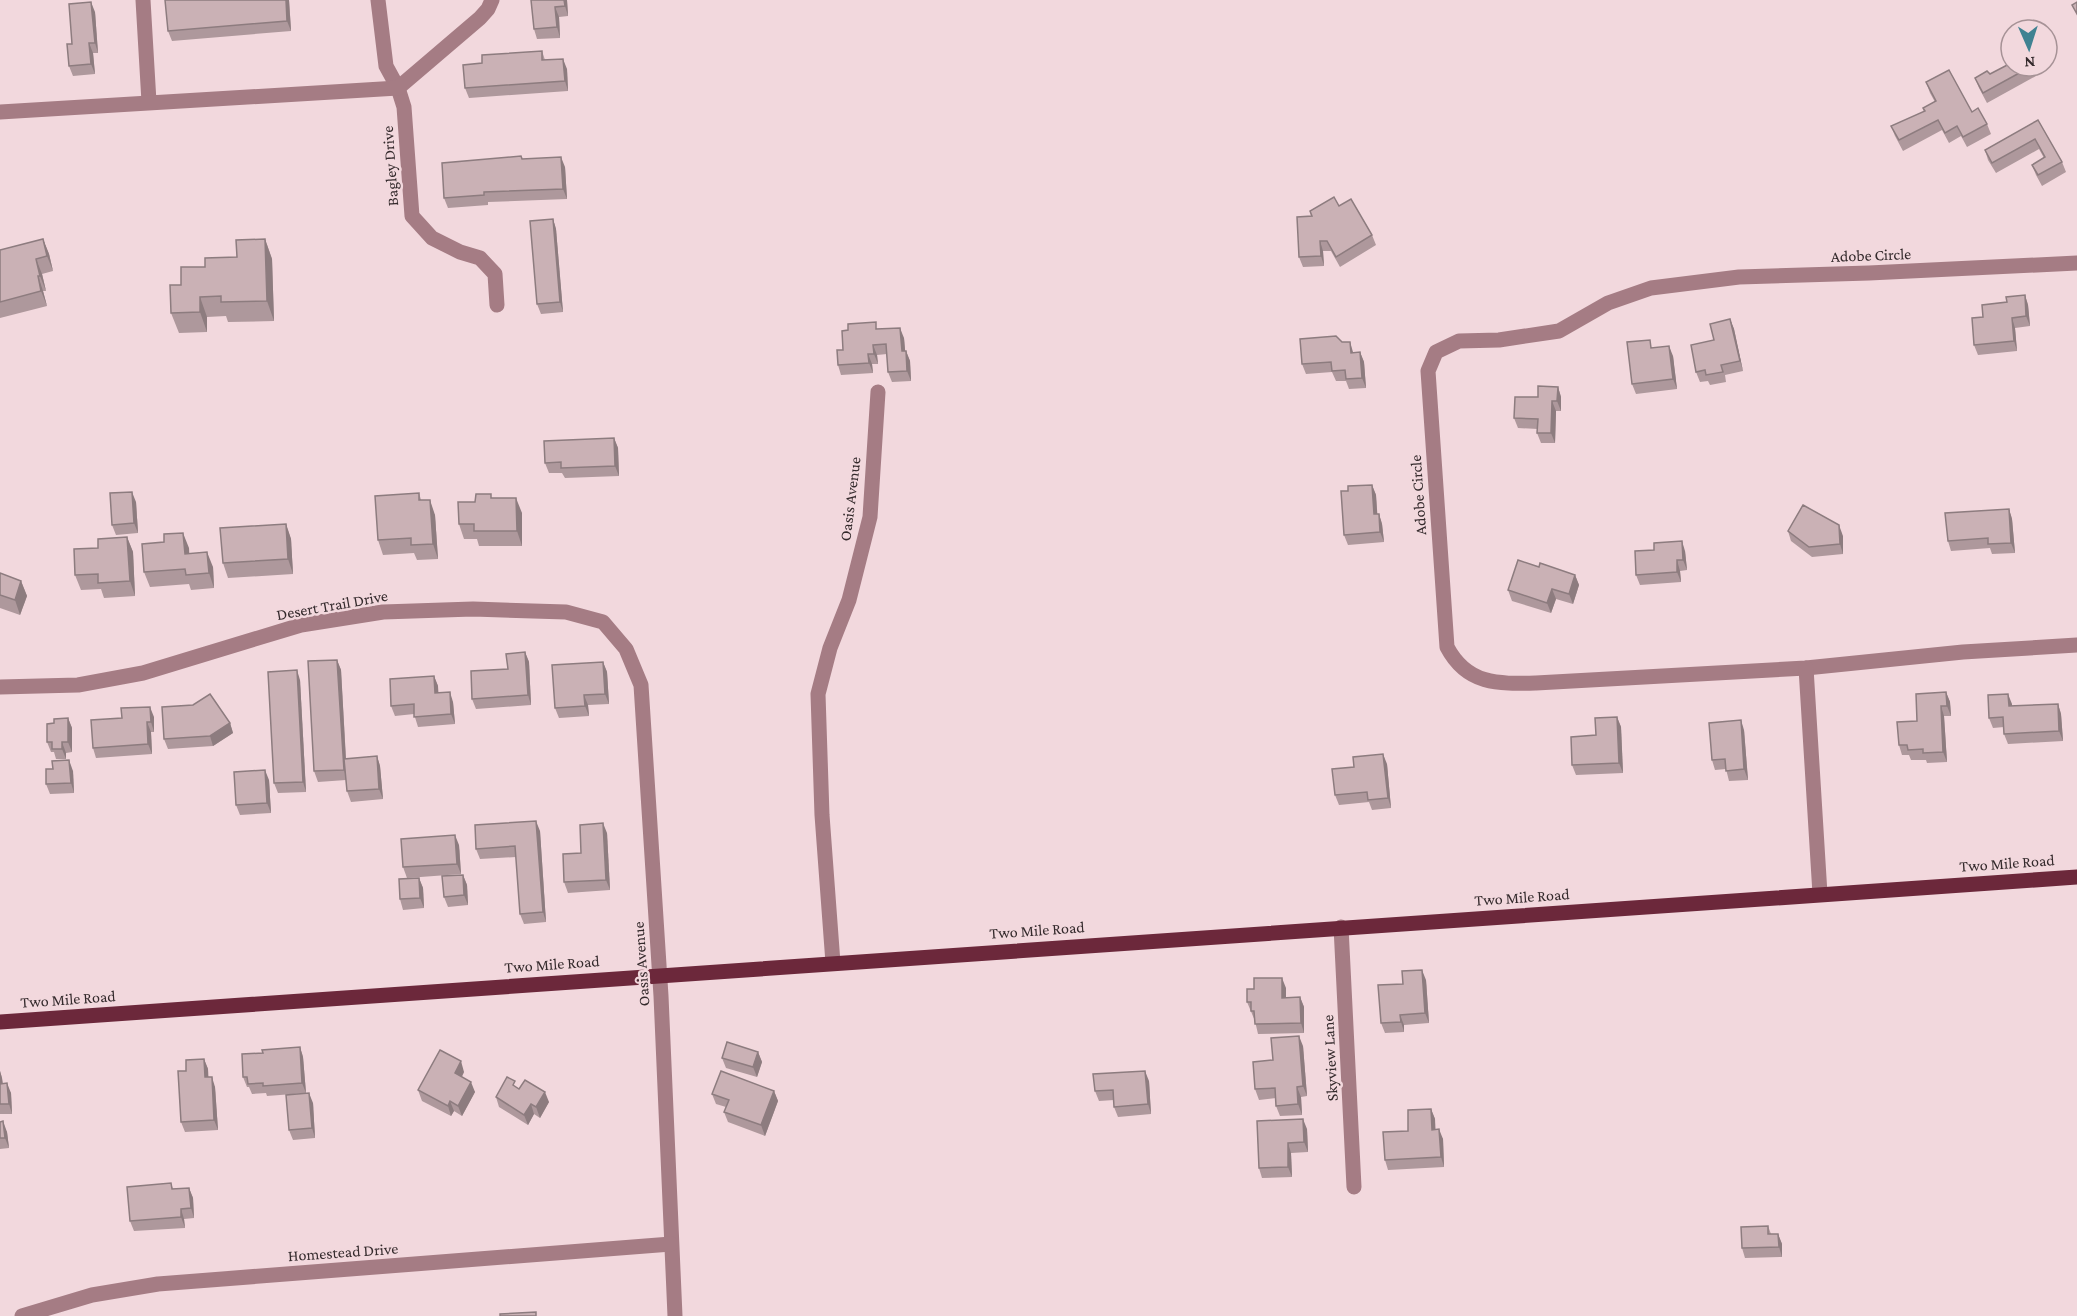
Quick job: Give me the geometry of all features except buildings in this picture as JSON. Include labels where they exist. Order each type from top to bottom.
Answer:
[{"type":"main road","name":"Two Mile Road","points":[[0,1022],[2077,877]]},
{"type":"street","points":[[143,0],[149,102]]},
{"type":"street","name":"Bagley Drive","points":[[378,0],[386,66],[398,88],[404,107],[412,216],[432,238],[460,252],[480,258],[495,274],[496,305]]},
{"type":"street","points":[[0,112],[398,88],[480,18],[492,0]]},
{"type":"street","name":"Adobe Circle","points":[[2077,262],[1739,277],[1651,288],[1608,303],[1559,331],[1499,340],[1459,341],[1436,352],[1428,371],[1447,647],[1455,662],[1466,672],[1487,681],[1515,684],[1806,668],[1963,652],[2077,645]]},
{"type":"street","name":"Oasis Avenue","points":[[833,963],[822,815],[818,694],[830,648],[849,600],[870,517],[878,392]]},
{"type":"street","name":"Desert Trail Drive","points":[[0,687],[78,685],[143,674],[301,625],[383,612],[473,609],[566,612],[603,622]]},
{"type":"street","name":"Oasis Avenue","points":[[603,622],[626,649],[641,685],[659,975],[675,1316]]},
{"type":"street","points":[[1806,668],[1820,894]]},
{"type":"street","name":"Skyview Lane","points":[[1341,927],[1354,1186]]},
{"type":"street","name":"Homestead Drive","points":[[22,1316],[92,1295],[158,1284],[671,1244]]}]
